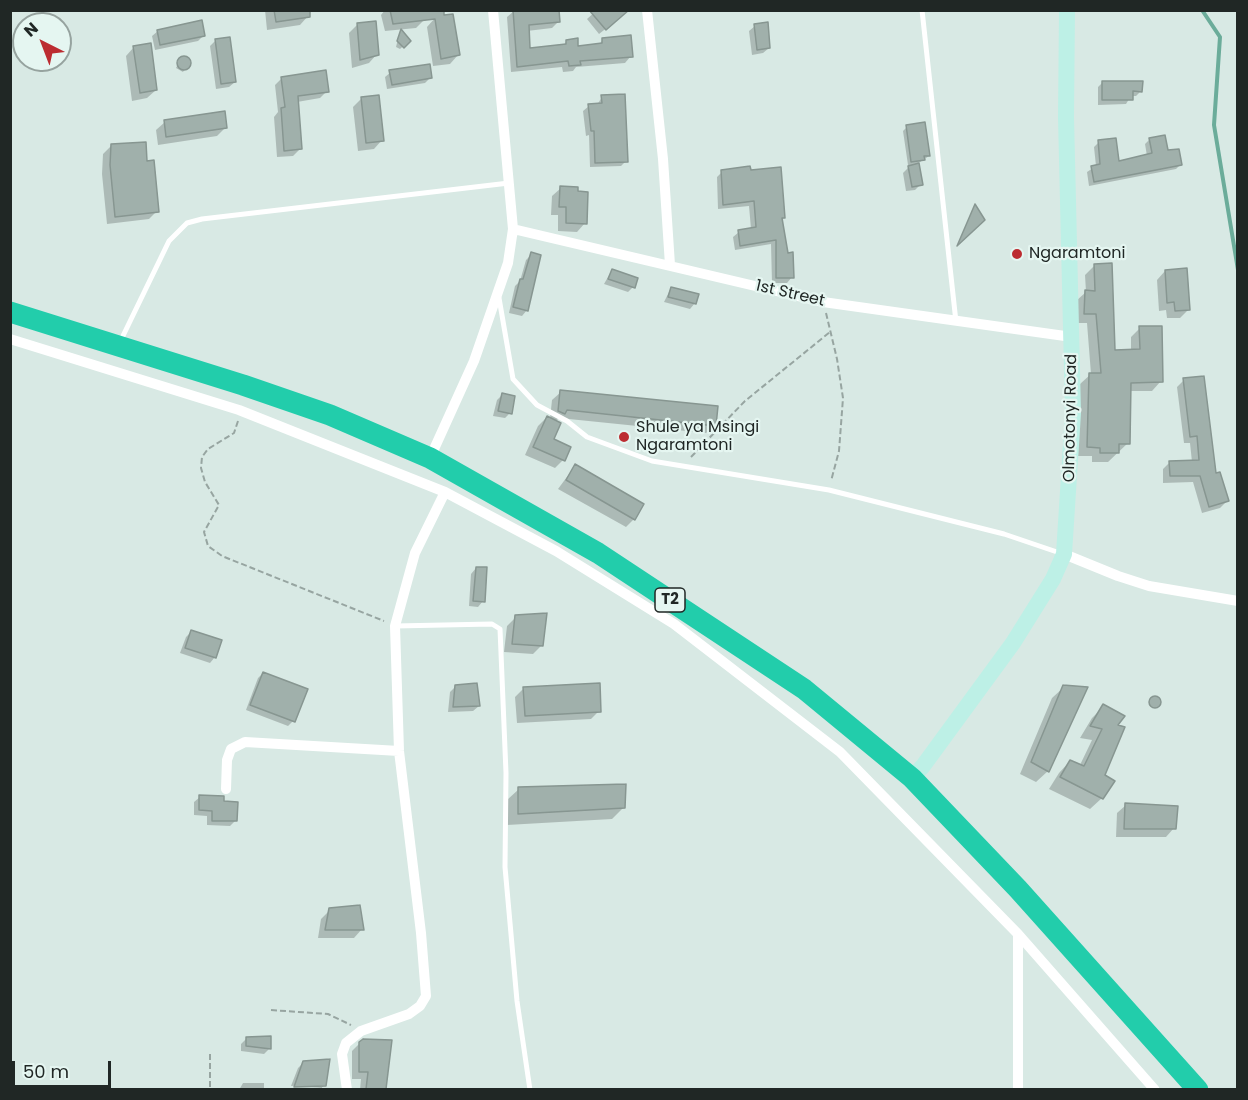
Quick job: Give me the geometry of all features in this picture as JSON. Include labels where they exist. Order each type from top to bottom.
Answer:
[{"type":"highway","name":"T2","points":[[10,312],[243,385],[330,415],[430,458],[598,553],[794,682],[912,778],[1018,889],[1198,1089]]},
{"type":"street","points":[[430,458],[460,393],[498,294],[508,263],[513,229],[493,10]]},
{"type":"street","points":[[647,10],[663,159],[670,265]]},
{"type":"street","name":"Olmotonyi Road","points":[[912,778],[1013,643],[1053,579],[1064,554],[1072,436],[1072,337],[1066,117],[1067,10]]},
{"type":"street","name":"1st Street","points":[[513,229],[823,302],[1072,337]]},
{"type":"street","points":[[10,339],[239,410],[445,492],[556,551],[674,624],[840,752],[1018,933],[1155,1089]]},
{"type":"street","points":[[347,1089],[342,1054],[346,1042],[361,1031],[409,1014],[420,1006],[426,996],[421,933],[399,751],[395,626],[415,553],[445,492]]},
{"type":"street","points":[[1064,554],[1149,586],[1238,601]]},
{"type":"street","points":[[226,789],[227,760],[231,749],[245,742],[399,751]]},
{"type":"street","points":[[1018,933],[1018,1089]]},
{"type":"lane","points":[[922,10],[956,322]]},
{"type":"lane","points":[[118,346],[169,241],[187,224],[213,218],[509,183]]},
{"type":"lane","points":[[498,294],[513,379],[537,405],[567,421],[587,437],[652,461],[829,490],[1004,534],[1064,554]]},
{"type":"lane","points":[[395,626],[492,624],[500,629],[506,773],[505,867],[517,1001],[530,1089]]},
{"type":"path","points":[[823,302],[837,359],[843,409],[839,451],[829,490]]},
{"type":"path","points":[[680,467],[746,401],[830,332]]},
{"type":"path","points":[[239,410],[234,433],[208,449],[202,457],[201,468],[205,482],[219,505],[204,532],[208,546],[222,556],[395,626]]},
{"type":"path","points":[[271,1010],[328,1014],[361,1031]]},
{"type":"path","points":[[210,1054],[210,1089]]},
{"type":"building","points":[[274,10],[310,10],[310,17],[276,22]]},
{"type":"building","points":[[390,10],[444,10],[444,15],[453,14],[460,55],[441,59],[435,19],[393,24]]},
{"type":"building","points":[[513,10],[559,10],[560,22],[529,25],[530,48],[566,44],[566,40],[578,38],[578,46],[602,43],[602,38],[631,35],[633,57],[580,61],[581,65],[569,66],[568,61],[517,67]]},
{"type":"building","points":[[589,10],[629,10],[606,30]]},
{"type":"building","points":[[202,20],[205,36],[160,45],[157,30]]},
{"type":"building","points":[[376,21],[379,55],[360,60],[357,23]]},
{"type":"building","points":[[768,22],[770,48],[757,50],[754,24]]},
{"type":"building","points":[[401,29],[411,41],[404,48],[397,41]]},
{"type":"building","points":[[230,37],[236,82],[221,84],[215,39]]},
{"type":"building","points":[[151,43],[157,90],[140,93],[133,46]]},
{"type":"building","points":[[184,56],[189,58],[191,63],[189,68],[184,70],[179,68],[177,63],[179,58]]},
{"type":"building","points":[[430,64],[432,78],[392,85],[389,70]]},
{"type":"building","points":[[326,70],[329,92],[298,96],[302,149],[284,151],[281,108],[285,107],[281,77]]},
{"type":"building","points":[[1102,81],[1143,81],[1142,92],[1133,91],[1133,100],[1102,100]]},
{"type":"building","points":[[625,94],[628,162],[595,163],[594,131],[591,131],[588,104],[602,103],[601,95]]},
{"type":"building","points":[[379,95],[384,141],[366,143],[361,97]]},
{"type":"building","points":[[225,111],[227,128],[166,137],[164,120]]},
{"type":"building","points":[[925,122],[930,156],[924,156],[925,160],[911,162],[906,125]]},
{"type":"building","points":[[1165,135],[1168,150],[1179,149],[1182,165],[1094,182],[1091,166],[1100,164],[1098,140],[1116,138],[1119,161],[1152,153],[1149,138]]},
{"type":"building","points":[[146,142],[147,161],[154,160],[159,212],[115,217],[110,165],[111,144]]},
{"type":"building","points":[[919,163],[923,185],[912,187],[908,166]]},
{"type":"building","points":[[750,166],[751,170],[781,167],[785,218],[782,218],[788,253],[793,252],[794,278],[776,278],[776,240],[740,246],[738,230],[756,227],[754,201],[723,205],[721,170]]},
{"type":"building","points":[[560,186],[578,187],[578,191],[588,192],[587,224],[566,223],[566,207],[559,207]]},
{"type":"building","points":[[975,204],[985,220],[957,246]]},
{"type":"building","points":[[531,252],[541,255],[528,311],[513,307],[520,279],[523,279]]},
{"type":"building","points":[[1112,263],[1115,350],[1140,349],[1139,326],[1162,326],[1163,382],[1131,383],[1130,444],[1119,444],[1119,453],[1100,453],[1100,448],[1087,447],[1089,373],[1101,373],[1096,314],[1084,314],[1085,290],[1095,291],[1094,264]]},
{"type":"building","points":[[1187,268],[1190,310],[1175,311],[1174,302],[1167,303],[1165,270]]},
{"type":"building","points":[[612,269],[638,278],[635,288],[608,279]]},
{"type":"building","points":[[671,287],[699,294],[696,304],[668,297]]},
{"type":"building","points":[[1204,376],[1216,473],[1220,472],[1229,501],[1209,507],[1200,476],[1170,476],[1169,461],[1199,460],[1197,436],[1190,437],[1183,378]]},
{"type":"building","points":[[560,390],[718,406],[716,426],[567,410],[565,414],[558,411]]},
{"type":"building","points":[[502,393],[515,396],[512,414],[498,411]]},
{"type":"building","points":[[547,416],[561,423],[554,439],[571,447],[565,461],[533,447]]},
{"type":"building","points":[[575,464],[644,504],[635,520],[566,480]]},
{"type":"building","points":[[476,567],[487,567],[485,602],[473,601]]},
{"type":"building","points":[[547,613],[543,646],[512,644],[515,615]]},
{"type":"building","points":[[191,630],[222,640],[216,658],[185,648]]},
{"type":"building","points":[[263,672],[308,689],[295,722],[250,705]]},
{"type":"building","points":[[477,683],[480,706],[453,707],[455,685]]},
{"type":"building","points":[[600,683],[601,712],[525,716],[523,687]]},
{"type":"building","points":[[1063,685],[1088,687],[1049,772],[1031,762]]},
{"type":"building","points":[[1157,696],[1161,702],[1157,708],[1153,708],[1149,700]]},
{"type":"building","points":[[1103,704],[1125,716],[1118,725],[1125,727],[1105,775],[1115,781],[1103,799],[1060,777],[1070,760],[1084,766],[1102,729],[1090,726]]},
{"type":"building","points":[[626,784],[625,808],[518,814],[518,787]]},
{"type":"building","points":[[199,795],[224,796],[224,801],[238,802],[237,821],[212,821],[212,811],[199,810]]},
{"type":"building","points":[[1125,803],[1178,806],[1176,829],[1124,829]]},
{"type":"building","points":[[360,905],[364,930],[325,930],[329,908]]},
{"type":"building","points":[[271,1036],[271,1049],[246,1046],[246,1037]]},
{"type":"building","points":[[363,1039],[392,1040],[386,1089],[366,1089],[368,1072],[359,1072],[359,1042]]},
{"type":"building","points":[[330,1059],[326,1086],[294,1087],[303,1061]]},
{"type":"waterway","points":[[1202,10],[1220,37],[1214,125],[1238,270]]},
{"type":"place","name":"Ngaramtoni","points":[[1017,254]]},
{"type":"place","name":"Shule ya Msingi Ngaramtoni","points":[[624,437]]}]
